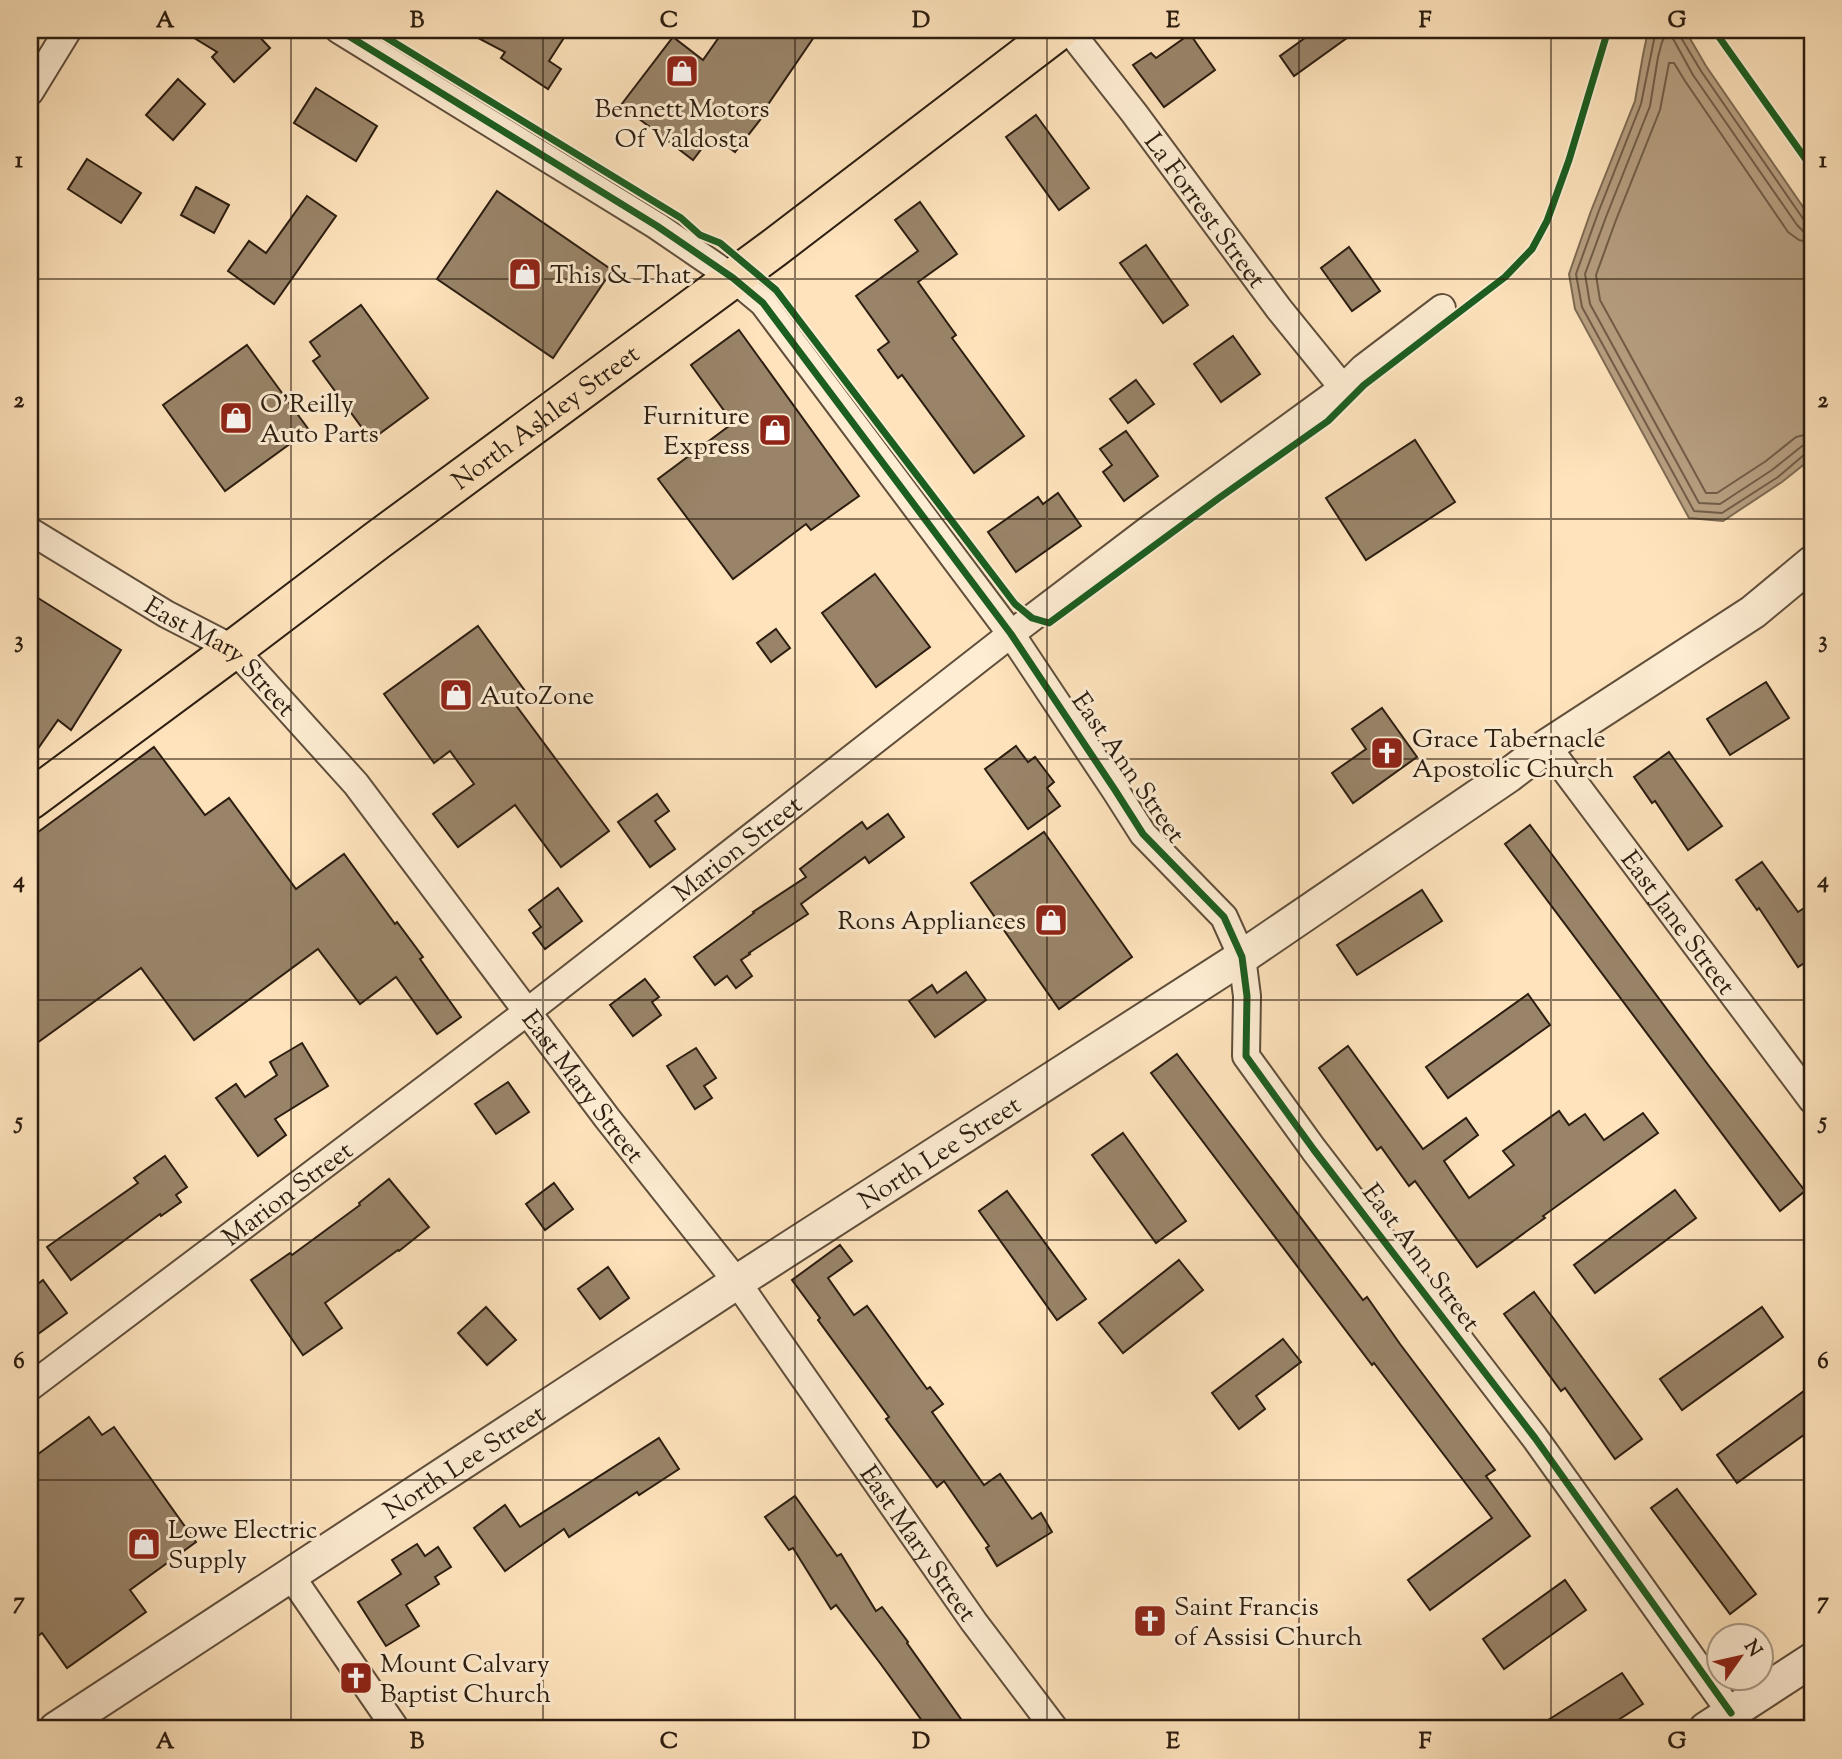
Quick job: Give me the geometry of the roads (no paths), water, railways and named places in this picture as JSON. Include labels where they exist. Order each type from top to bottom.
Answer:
[{"type":"main road","name":"North Ashley Street","points":[[30,800],[733,278],[1059,30]]},
{"type":"street","points":[[30,92],[68,30]]},
{"type":"street","name":"East Ann Street","points":[[339,30],[656,226],[733,278],[763,303],[1010,634],[1143,834],[1224,918],[1242,957],[1247,996],[1246,1056],[1314,1150],[1535,1438],[1718,1721]]},
{"type":"street","name":"La Forrest Street","points":[[1069,30],[1279,309],[1343,388]]},
{"type":"street","name":"Marion Street","points":[[30,1387],[527,1012],[1010,634],[1343,388],[1363,368],[1442,308]]},
{"type":"street","name":"East Mary Street","points":[[30,531],[166,614],[234,649],[356,784],[607,1118],[737,1282],[974,1622],[1055,1729]]},
{"type":"street","name":"North Lee Street","points":[[56,1729],[737,1282],[1242,957],[1509,775],[1547,746],[1762,605],[1812,562]]},
{"type":"street","name":"East Jane Street","points":[[1547,746],[1812,1100]]},
{"type":"street","points":[[292,1576],[396,1729]]},
{"type":"street","points":[[1718,1721],[1812,1660]]},
{"type":"water","points":[[1651,30],[1685,30],[1706,66],[1812,220],[1812,458],[1782,482],[1723,521],[1689,518],[1575,309],[1569,274],[1635,101],[1647,36]]},
{"type":"place","name":"Bennett Motors Of Valdosta","points":[[682,71]]},
{"type":"place","name":"This & That","points":[[525,274]]},
{"type":"place","name":"O'Reilly Auto Parts","points":[[236,418]]},
{"type":"place","name":"Furniture Express","points":[[775,430]]},
{"type":"place","name":"AutoZone","points":[[456,695]]},
{"type":"place","name":"Grace Tabernacle Apostolic Church","points":[[1387,753]]},
{"type":"place","name":"Rons Appliances","points":[[1051,920]]},
{"type":"place","name":"Lowe Electric Supply","points":[[144,1544]]},
{"type":"place","name":"Saint Francis of Assisi Church","points":[[1150,1621]]},
{"type":"place","name":"Mount Calvary Baptist Church","points":[[356,1678]]}]
